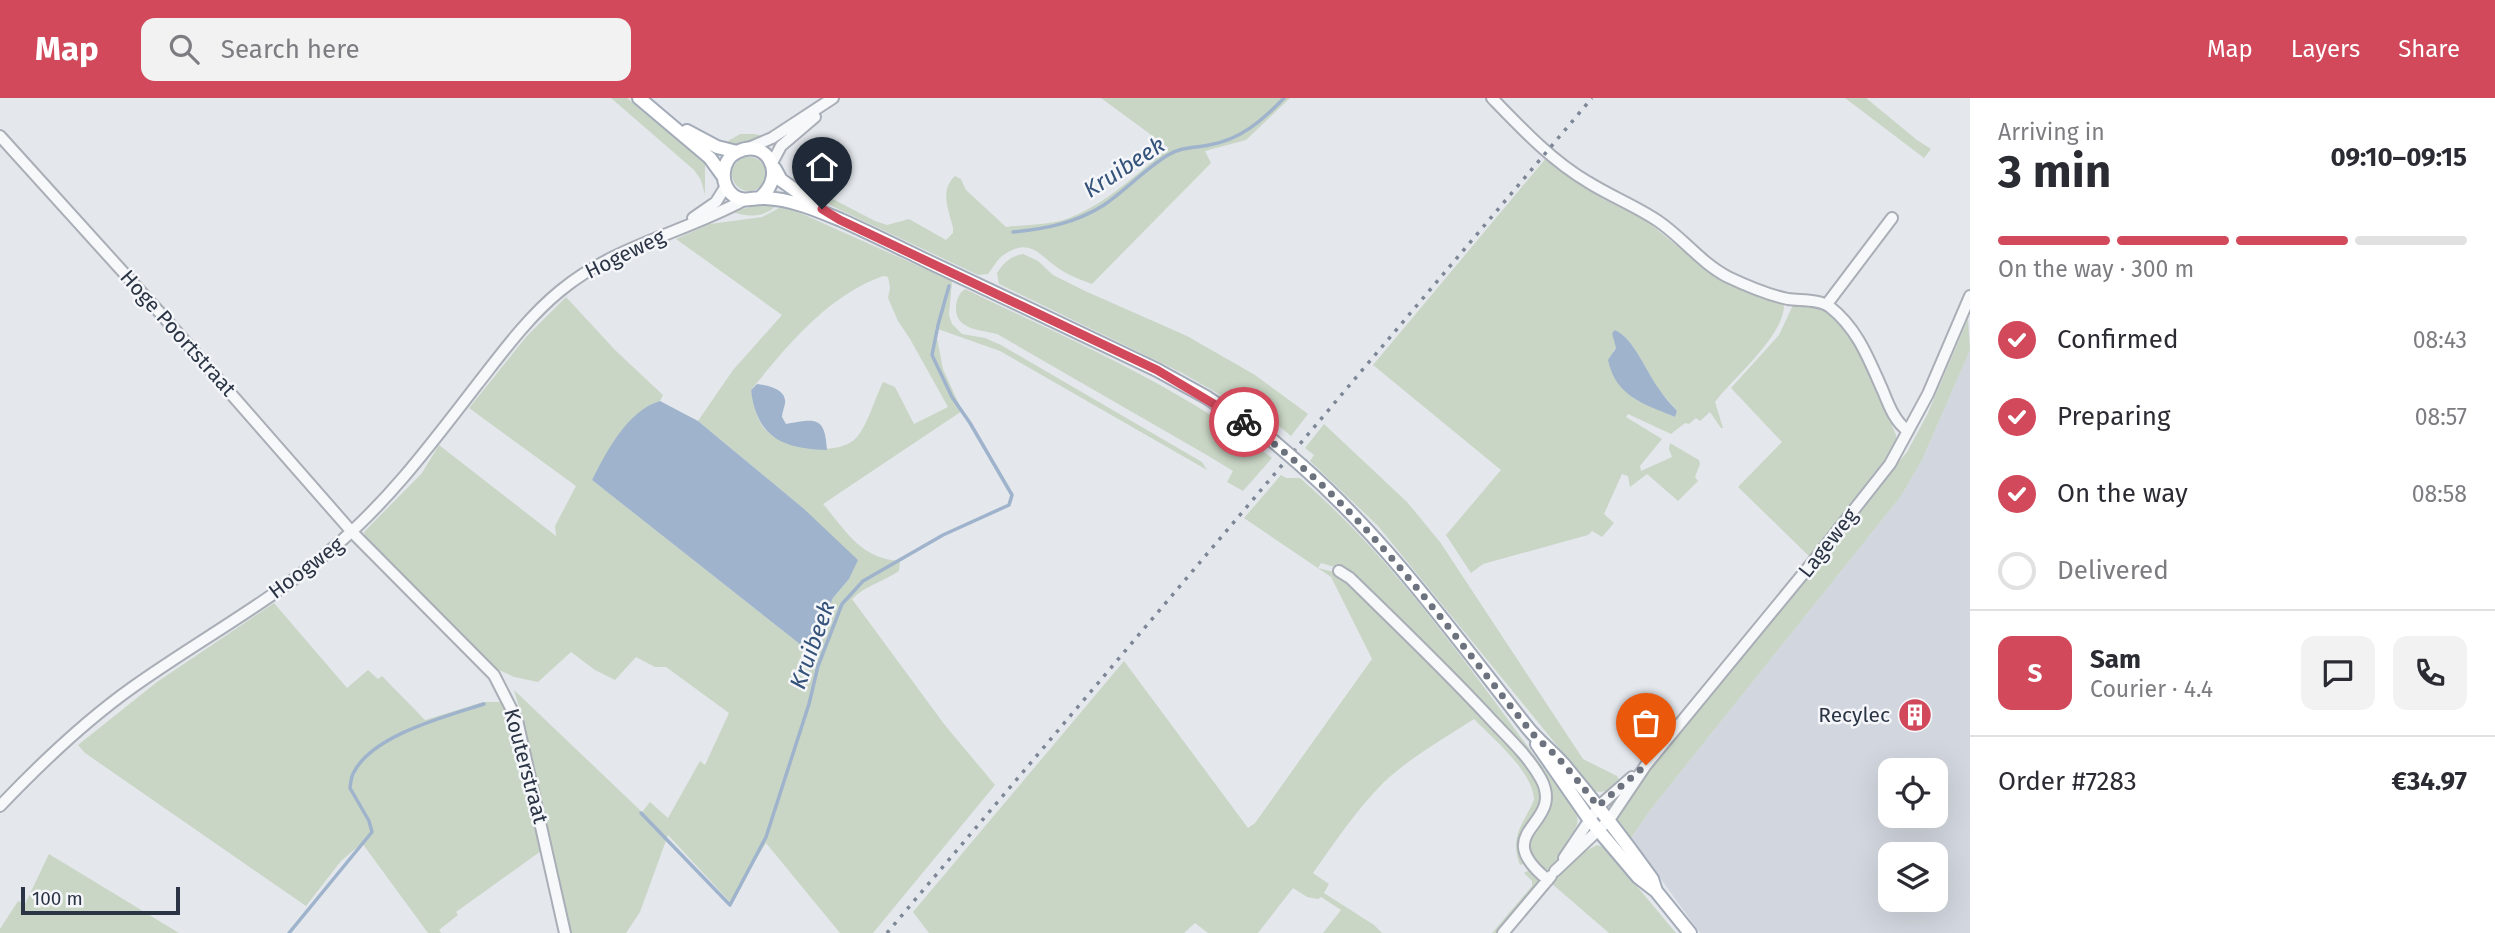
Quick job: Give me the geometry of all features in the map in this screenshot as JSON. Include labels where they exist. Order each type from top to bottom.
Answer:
[{"type":"main road","points":[[639,98],[710,158],[736,197],[744,200],[761,197],[784,200],[840,220],[1157,370],[1206,397],[1273,441],[1360,520],[1413,581],[1530,731],[1557,757],[1609,820],[1652,879],[1656,891]]},
{"type":"main road","points":[[662,117],[716,147],[761,152],[773,165],[781,180],[840,220]]},
{"type":"main road","points":[[724,181],[724,166],[729,158],[741,150]]},
{"type":"main road","points":[[761,197],[770,189],[774,178],[773,165]]},
{"type":"main road","points":[[1530,731],[1545,758],[1589,819],[1638,877],[1656,891],[1690,933]]},
{"type":"street","points":[[741,150],[772,138],[835,98]]},
{"type":"street","points":[[773,165],[781,146],[835,98]]},
{"type":"street","points":[[1492,98],[1569,170],[1657,221],[1709,266],[1767,293],[1787,299],[1827,304],[1849,324],[1857,336],[1892,411],[1899,424],[1908,431]]},
{"type":"street","name":"Hoge Poortstraat","points":[[0,136],[152,303],[352,532]]},
{"type":"street","name":"Hogeweg","points":[[682,226],[716,202],[724,181]]},
{"type":"street","name":"Hogeweg","points":[[569,283],[610,258],[744,200]]},
{"type":"street","points":[[1827,304],[1892,218]]},
{"type":"street","name":"Hoogweg","points":[[0,806],[44,762],[111,703],[302,573],[352,532],[417,463],[522,328],[569,283]]},
{"type":"street","name":"Lageweg","points":[[1503,933],[1552,876],[1600,831],[1646,765],[1890,464],[1928,394],[1970,296]]},
{"type":"street","name":"Kouterstraat","points":[[352,532],[494,675],[505,693],[517,719],[565,933]]},
{"type":"street","points":[[1339,571],[1350,578],[1442,667],[1527,757],[1541,778],[1548,800],[1524,839],[1525,853],[1532,866],[1552,876]]},
{"type":"street","name":"Lageweg","points":[[1552,876],[1598,806],[1646,765]]},
{"type":"shaded area","points":[[1970,350],[1970,933],[1700,933],[1631,838],[1651,809],[1901,496],[1922,460]]},
{"type":"green space","points":[[611,98],[627,98],[705,161],[705,195],[701,180],[694,170]]},
{"type":"green space","points":[[1101,98],[1290,98],[1246,140],[1205,151],[1211,163],[1092,284],[1065,272],[1028,248],[1012,250],[1000,258],[988,274],[978,275],[832,206],[793,181],[794,164],[803,152],[806,156],[800,182],[875,221],[887,225],[909,219],[946,240],[953,233],[953,228],[946,194],[955,176],[961,179],[966,190],[1006,227],[1070,218],[1101,202],[1169,148]]},
{"type":"green space","points":[[1845,98],[1866,98],[1931,149],[1924,158]]},
{"type":"green space","points":[[740,134],[766,137],[737,145],[723,144]]},
{"type":"green space","points":[[749,157],[761,162],[766,174],[761,186],[749,191],[737,186],[732,174],[737,162]]},
{"type":"green space","points":[[1547,157],[1603,199],[1644,219],[1708,271],[1734,285],[1781,302],[1784,306],[1782,318],[1767,343],[1715,402],[1723,428],[1710,412],[1700,421],[1696,418],[1671,434],[1628,414],[1626,417],[1662,439],[1640,466],[1641,471],[1672,457],[1670,443],[1699,460],[1695,477],[1698,481],[1678,501],[1647,474],[1630,487],[1628,476],[1622,474],[1604,514],[1614,523],[1602,537],[1592,531],[1588,535],[1483,564],[1471,573],[1446,535],[1501,470],[1373,365]],"holes":[[[1615,330],[1634,348],[1658,389],[1677,411],[1675,417],[1633,398],[1613,351],[1616,348]]]},
{"type":"green space","points":[[778,204],[768,212],[756,215],[731,211]]},
{"type":"green space","points":[[781,207],[798,212],[952,281],[949,315],[952,324],[962,334],[985,338],[1001,345],[1202,462],[1207,470],[1000,351],[935,328],[943,369],[962,411],[823,504],[847,533],[865,549],[886,559],[900,561],[899,571],[863,590],[852,599],[944,724],[995,785],[873,933],[840,933],[766,843],[730,902],[668,835],[640,912],[626,933],[571,933],[525,727],[514,690],[642,812],[650,802],[668,818],[700,761],[705,765],[729,713],[666,667],[655,667],[636,657],[615,680],[595,670],[571,652],[538,682],[514,677],[495,668],[366,540],[364,532],[422,473],[439,445],[556,536],[555,526],[576,486],[469,408],[526,337],[566,297],[616,351],[663,395],[660,401],[649,406],[630,424],[592,480],[801,645],[815,640],[833,598],[849,579],[803,508],[698,421],[733,370],[782,315],[676,239],[710,224],[762,217]],"holes":[[[883,276],[888,277],[888,298],[898,321],[948,407],[914,424],[895,387],[883,382],[865,425],[848,444],[836,448],[806,448],[778,439],[767,431],[758,418],[751,390],[779,356],[826,309],[863,285]]]},
{"type":"green space","points":[[1023,254],[1038,261],[1053,275],[1085,291],[1187,336],[1255,375],[1308,414],[1291,436],[1279,426],[1275,432],[1182,373],[999,284],[997,273],[1002,266],[1011,258]]},
{"type":"green space","points":[[965,289],[1162,386],[1237,432],[1272,458],[1243,491],[1227,482],[1233,471],[1205,454],[997,334],[965,325],[957,316],[956,303]]},
{"type":"green space","points":[[1797,303],[1828,312],[1849,334],[1868,368],[1896,435],[1893,450],[1810,557],[1738,487],[1782,442],[1731,388],[1779,335],[1793,305]]},
{"type":"green space","points":[[1968,319],[1970,350],[1922,460],[1901,496],[1651,809],[1631,838],[1616,823],[1616,813],[1646,772],[1907,452],[1927,415]]},
{"type":"green space","points":[[1324,424],[1407,502],[1440,542],[1583,759],[1617,776],[1620,781],[1614,786],[1605,791],[1594,791],[1378,526],[1310,461],[1314,455],[1305,448]]},
{"type":"green space","points":[[1281,475],[1286,478],[1300,478],[1376,553],[1445,636],[1574,809],[1576,826],[1567,840],[1569,843],[1549,870],[1538,866],[1527,846],[1529,837],[1548,807],[1550,797],[1546,782],[1533,761],[1345,570],[1321,563],[1318,568],[1334,572],[1353,585],[1425,655],[1515,749],[1534,774],[1542,790],[1542,797],[1541,804],[1522,838],[1523,864],[1520,865],[1516,846],[1522,824],[1534,800],[1532,789],[1511,756],[1474,719],[1416,756],[1384,782],[1355,814],[1313,873],[1329,884],[1324,893],[1382,933],[1323,933],[1341,910],[1321,897],[1307,897],[1293,888],[1258,933],[1208,933],[1195,923],[1184,933],[929,933],[913,912],[1124,661],[1248,828],[1255,823],[1372,659],[1331,577],[1244,518]]},
{"type":"green space","points":[[274,603],[347,688],[368,670],[378,679],[382,676],[425,720],[483,702],[503,702],[518,733],[541,851],[456,912],[458,915],[439,930],[441,933],[428,933],[362,843],[341,861],[306,906],[85,753],[78,745],[157,682]]},
{"type":"green space","points":[[1597,845],[1604,847],[1676,933],[1609,933],[1551,883],[1578,855]]},
{"type":"green space","points":[[49,854],[179,933],[0,933],[18,901],[25,904]]},
{"type":"green space","points":[[1533,871],[1540,879],[1537,886],[1497,933],[1492,933],[1532,886],[1532,881],[1524,873]]},
{"type":"water","points":[[1615,330],[1634,348],[1661,392],[1677,411],[1675,417],[1633,398],[1617,383],[1608,360],[1616,348],[1612,333]]},
{"type":"water","points":[[757,384],[774,388],[784,396],[782,417],[786,424],[817,422],[824,431],[827,450],[797,447],[775,438],[766,430],[754,406],[751,390]]},
{"type":"water","points":[[660,401],[698,421],[803,508],[858,560],[849,579],[833,598],[812,644],[801,645],[592,480],[619,433],[638,413]]},
{"type":"waterway","name":"Kruibeek","points":[[1013,232],[1060,224],[1093,211],[1173,152],[1231,139],[1259,121],[1284,98]]},
{"type":"waterway","name":"Kruibeek","points":[[641,813],[730,905],[766,837],[809,704],[818,666],[842,604],[863,581],[943,535],[1009,505],[1012,495],[952,397],[932,355],[949,286]]},
{"type":"waterway","name":"Kruibeek","points":[[289,933],[372,832],[369,821],[350,788],[353,774],[364,759],[394,737],[484,704]]},
{"type":"railway","points":[[887,933],[1592,98]]},
{"type":"way so far","points":[[1244,422],[1273,441],[1360,520],[1413,581],[1530,731],[1557,757],[1598,806],[1646,765]]},
{"type":"place","name":"Recylec","points":[[1915,715]]},
{"type":"route","points":[[822,209],[840,220],[1157,370],[1244,422]]}]
